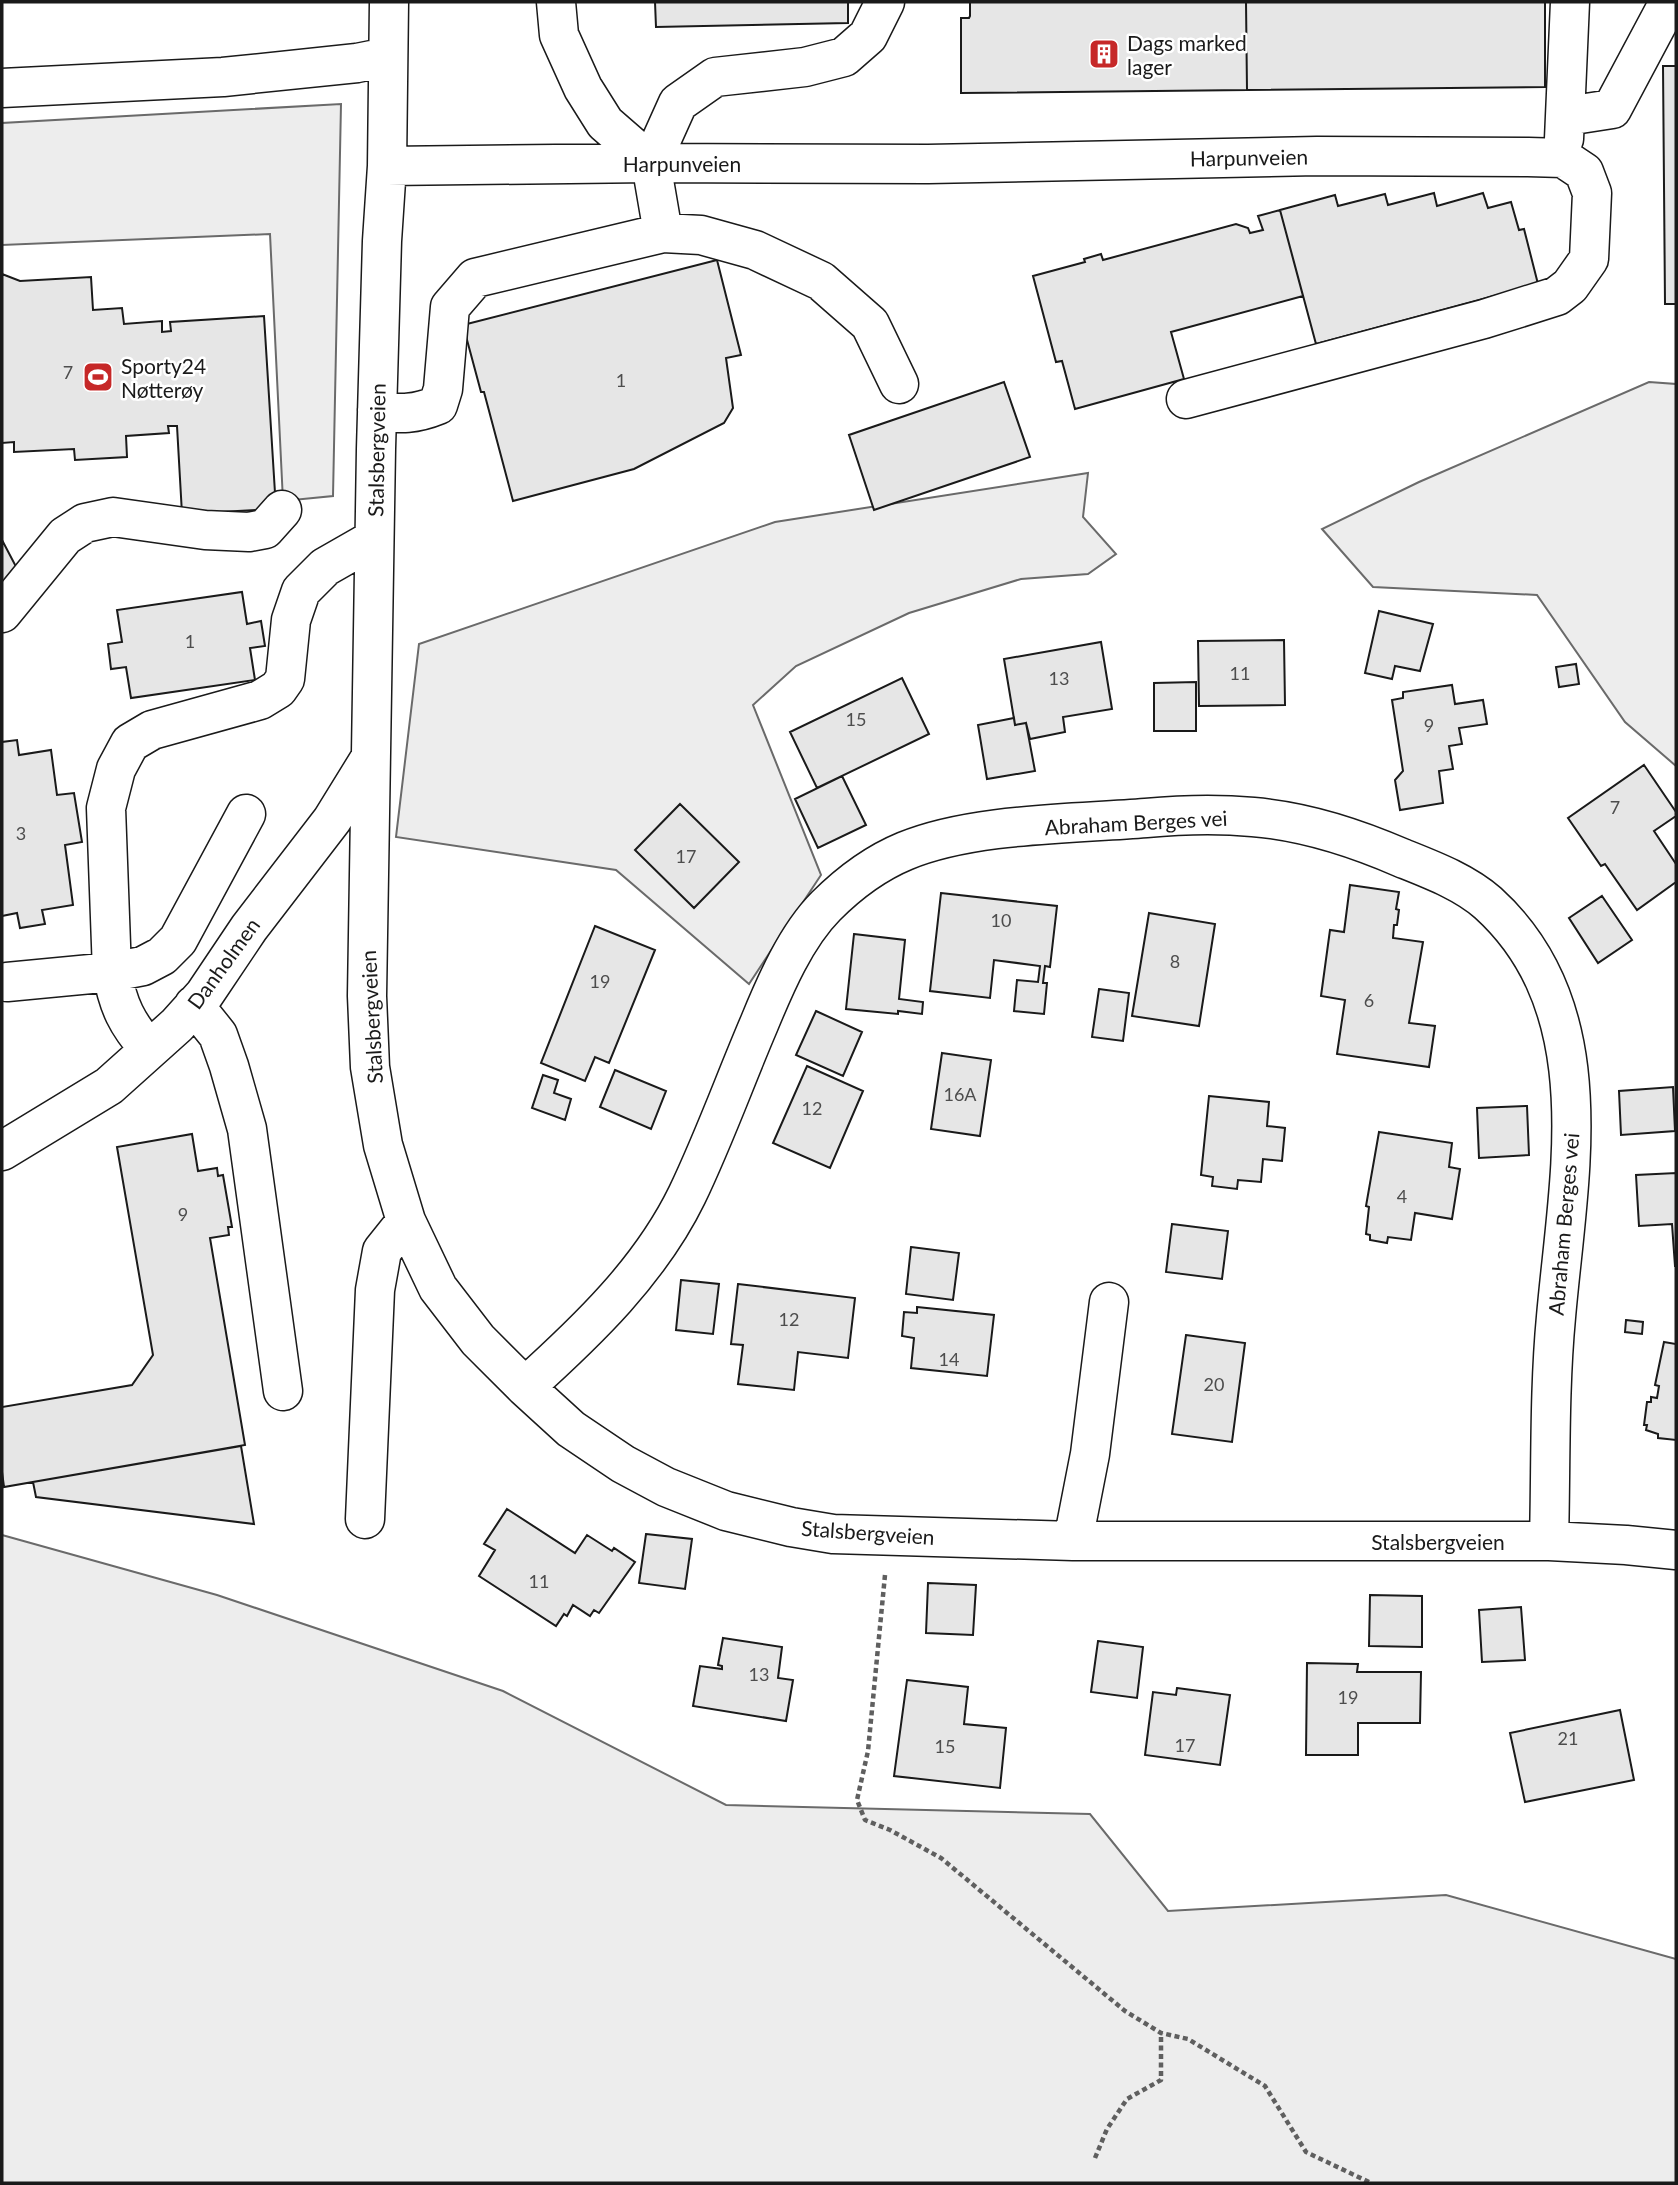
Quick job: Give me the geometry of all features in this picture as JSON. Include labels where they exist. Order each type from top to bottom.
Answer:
[{"type":"street","name":"Stalsbergveien","points":[[389,2],[387,166],[377,410],[370,759],[367,996],[370,1066],[383,1145],[406,1221],[438,1288],[478,1340],[571,1429],[623,1464],[666,1487],[726,1511],[791,1527],[833,1534],[1073,1541],[1549,1541],[1676,1550]]},
{"type":"street","points":[[556,2],[559,35],[583,88],[605,123],[651,163]]},
{"type":"street","points":[[663,233],[651,163],[678,103],[715,77],[805,67],[844,57],[868,36],[885,2]]},
{"type":"street","points":[[1186,399],[1484,318],[1557,296],[1570,286],[1589,259],[1592,193],[1584,172],[1563,158],[1567,116],[1570,2]]},
{"type":"street","points":[[1567,116],[1612,109],[1669,2]]},
{"type":"street","points":[[2,88],[223,77],[357,63],[387,57]]},
{"type":"street","name":"Harpunveien","points":[[387,166],[928,164],[1317,156],[1563,158]]},
{"type":"street","points":[[377,410],[397,415],[419,413],[438,405],[443,389],[450,307],[475,278],[663,233],[701,235],[755,250],[821,281],[870,324],[899,384]]},
{"type":"street","points":[[2,612],[65,536],[85,523],[113,517],[205,530],[249,532],[265,529],[282,510]]},
{"type":"street","points":[[149,1049],[126,1018],[117,999],[112,972],[106,808],[116,769],[130,743],[152,730],[260,700],[278,689],[285,679],[291,620],[301,591],[326,568],[374,539]]},
{"type":"street","name":"Danholmen","points":[[2,1151],[109,1086],[204,995],[249,928],[332,820],[370,759]]},
{"type":"street","points":[[7,982],[112,972],[143,966],[162,956],[178,940],[246,814]]},
{"type":"street","name":"Abraham Berges vei","points":[[525,1387],[580,1337],[624,1289],[656,1247],[686,1196],[780,971],[822,910],[855,880],[902,852],[981,831],[1155,817],[1253,817],[1308,827],[1369,844],[1445,876],[1468,889],[1486,901],[1526,943],[1551,995],[1564,1039],[1573,1137],[1555,1322],[1549,1541]]},
{"type":"street","points":[[194,1005],[218,1035],[247,1129],[282,1391]]},
{"type":"street","points":[[365,1519],[375,1290],[382,1251],[406,1221]]},
{"type":"street","points":[[1073,1541],[1090,1454],[1110,1302]]},
{"type":"path","points":[[888,1535],[868,1751],[858,1800],[865,1820],[890,1830],[941,1858],[1125,2011],[1161,2033],[1188,2039],[1265,2086],[1307,2152],[1371,2183]]},
{"type":"path","points":[[1095,2158],[1107,2129],[1128,2099],[1161,2080],[1161,2033]]},
{"type":"shaded area","points":[[341,104],[333,496],[283,501],[270,234],[2,245],[2,123]]},
{"type":"shaded area","points":[[1649,382],[1676,384],[1676,766],[1625,722],[1537,595],[1373,587],[1322,529],[1419,482]]},
{"type":"shaded area","points":[[1088,473],[1083,517],[1116,554],[1088,574],[1021,579],[909,613],[796,666],[753,705],[821,875],[749,984],[616,870],[396,837],[419,644],[775,522]]},
{"type":"shaded area","points":[[2,1535],[217,1595],[503,1691],[726,1805],[1090,1814],[1168,1911],[1446,1895],[1676,1959],[1676,2183],[2,2183]]},
{"type":"building","points":[[655,2],[848,2],[848,23],[656,27]]},
{"type":"building","name":"Dags marked lager","points":[[970,2],[1246,2],[1247,90],[961,93],[961,18],[969,18]]},
{"type":"building","points":[[1246,2],[1545,2],[1545,87],[1247,90]]},
{"type":"building","points":[[1663,66],[1676,66],[1676,304],[1665,304]]},
{"type":"building","points":[[1434,193],[1437,206],[1483,193],[1488,208],[1511,202],[1519,230],[1524,229],[1538,284],[1316,344],[1280,210],[1335,195],[1338,206],[1385,194],[1388,205]]},
{"type":"building","points":[[1280,210],[1303,296],[1171,332],[1184,379],[1075,409],[1062,361],[1056,362],[1033,276],[1085,262],[1084,259],[1101,254],[1103,260],[1236,224],[1248,228],[1250,233],[1263,230],[1258,216]]},
{"type":"building","points":[[717,260],[741,355],[726,358],[733,408],[724,423],[634,469],[513,501],[463,325]]},
{"type":"building","points":[[2,274],[20,281],[91,277],[93,310],[122,308],[124,324],[162,321],[162,332],[171,331],[170,322],[264,316],[276,509],[182,514],[177,426],[168,426],[169,433],[126,436],[127,457],[75,460],[74,449],[14,452],[14,442],[2,443]]},
{"type":"building","points":[[1004,382],[1030,457],[874,510],[849,435]]},
{"type":"building","points":[[2,540],[22,578],[2,589]]},
{"type":"building","points":[[242,592],[247,624],[261,621],[265,646],[250,648],[255,680],[131,698],[126,667],[111,669],[108,644],[122,642],[117,610]]},
{"type":"building","points":[[1379,611],[1433,624],[1420,671],[1395,666],[1392,679],[1365,673]]},
{"type":"building","points":[[1284,640],[1285,705],[1199,706],[1198,641]]},
{"type":"building","points":[[1101,642],[1112,709],[1063,717],[1065,732],[1030,739],[1026,723],[1015,725],[1004,659]]},
{"type":"building","points":[[1576,664],[1579,684],[1559,687],[1556,667]]},
{"type":"building","points":[[902,678],[929,734],[817,788],[790,732]]},
{"type":"building","points":[[1196,682],[1196,731],[1154,731],[1154,683]]},
{"type":"building","points":[[1452,685],[1455,704],[1483,700],[1487,724],[1459,728],[1462,744],[1449,746],[1453,769],[1439,771],[1443,803],[1400,810],[1395,780],[1403,771],[1392,700],[1403,698],[1403,692]]},
{"type":"building","points":[[1014,718],[1015,725],[1026,723],[1035,771],[987,779],[978,725]]},
{"type":"building","points":[[17,740],[19,755],[51,750],[57,795],[74,793],[82,842],[65,845],[73,905],[42,910],[45,924],[20,928],[17,913],[2,916],[2,742]]},
{"type":"building","points":[[1644,765],[1676,812],[1676,816],[1654,831],[1676,864],[1676,882],[1637,910],[1605,864],[1601,866],[1568,818]]},
{"type":"building","points":[[842,776],[866,825],[818,848],[795,799]]},
{"type":"building","points":[[680,804],[739,862],[694,908],[635,850]]},
{"type":"building","points":[[1350,885],[1399,892],[1396,909],[1399,910],[1393,938],[1423,942],[1409,1023],[1435,1026],[1429,1067],[1337,1054],[1345,1000],[1321,996],[1330,930],[1344,932]]},
{"type":"building","points":[[941,893],[1057,906],[1050,967],[1045,966],[1043,983],[1047,983],[1044,1014],[1014,1011],[1017,980],[1038,982],[1040,966],[994,960],[990,998],[930,991]]},
{"type":"building","points":[[1602,896],[1632,940],[1598,963],[1569,918]]},
{"type":"building","points":[[1149,913],[1215,924],[1199,1026],[1132,1016]]},
{"type":"building","points":[[595,926],[655,950],[609,1063],[595,1057],[585,1081],[541,1063]]},
{"type":"building","points":[[854,934],[905,940],[899,999],[923,1002],[922,1014],[846,1009]]},
{"type":"building","points":[[1099,989],[1129,993],[1123,1041],[1092,1037]]},
{"type":"building","points":[[816,1011],[862,1032],[843,1076],[796,1055]]},
{"type":"building","points":[[942,1053],[991,1060],[980,1136],[931,1129]]},
{"type":"building","points":[[807,1066],[863,1091],[830,1168],[773,1143]]},
{"type":"building","points":[[615,1070],[666,1091],[651,1129],[600,1107]]},
{"type":"building","points":[[543,1075],[558,1080],[554,1093],[571,1099],[565,1120],[532,1108]]},
{"type":"building","points":[[1673,1087],[1675,1131],[1621,1135],[1619,1091]]},
{"type":"building","points":[[1209,1096],[1269,1102],[1267,1126],[1285,1128],[1282,1161],[1263,1159],[1261,1182],[1238,1180],[1237,1189],[1212,1186],[1213,1177],[1201,1175]]},
{"type":"building","points":[[1527,1106],[1529,1155],[1479,1158],[1477,1108]]},
{"type":"building","points":[[1379,1132],[1452,1143],[1449,1167],[1460,1169],[1452,1219],[1415,1213],[1411,1240],[1388,1237],[1387,1243],[1370,1240],[1370,1235],[1366,1234],[1369,1207],[1366,1206]]},
{"type":"building","points":[[192,1134],[198,1171],[217,1168],[218,1176],[223,1175],[232,1227],[228,1227],[229,1235],[210,1238],[245,1445],[4,1487],[2,1407],[132,1385],[153,1355],[117,1147]]},
{"type":"building","points":[[1676,1173],[1675,1266],[1672,1224],[1639,1226],[1636,1175]]},
{"type":"building","points":[[1172,1224],[1228,1231],[1222,1279],[1166,1272]]},
{"type":"building","points":[[911,1247],[959,1253],[953,1300],[906,1294]]},
{"type":"building","points":[[681,1280],[719,1284],[713,1334],[676,1330]]},
{"type":"building","points":[[738,1284],[855,1298],[848,1358],[798,1352],[794,1390],[738,1384],[743,1345],[731,1344]]},
{"type":"building","points":[[917,1307],[994,1315],[987,1376],[911,1368],[914,1338],[902,1336],[904,1312],[917,1313]]},
{"type":"building","points":[[1626,1320],[1643,1322],[1642,1334],[1625,1332]]},
{"type":"building","points":[[1186,1335],[1245,1343],[1232,1442],[1172,1434]]},
{"type":"building","points":[[1664,1342],[1676,1344],[1676,1440],[1658,1438],[1658,1434],[1646,1430],[1647,1425],[1644,1425],[1647,1402],[1651,1402],[1651,1397],[1657,1398],[1659,1386],[1655,1385]]},
{"type":"building","points":[[241,1446],[254,1524],[36,1497],[33,1482]]},
{"type":"building","points":[[507,1509],[575,1553],[587,1535],[635,1562],[599,1613],[594,1610],[590,1616],[573,1605],[567,1616],[564,1614],[556,1626],[479,1576],[495,1550],[484,1544]]},
{"type":"building","points":[[646,1534],[692,1539],[685,1589],[639,1583]]},
{"type":"building","points":[[928,1583],[976,1585],[973,1635],[926,1633]]},
{"type":"building","points":[[1370,1595],[1422,1596],[1422,1647],[1369,1646]]},
{"type":"building","points":[[1521,1607],[1525,1660],[1482,1662],[1479,1610]]},
{"type":"building","points":[[723,1638],[782,1647],[778,1678],[793,1680],[786,1721],[693,1706],[700,1666],[722,1669],[722,1666],[718,1665]]},
{"type":"building","points":[[1098,1641],[1143,1647],[1137,1698],[1091,1692]]},
{"type":"building","points":[[1307,1663],[1358,1664],[1357,1672],[1421,1672],[1420,1723],[1358,1723],[1358,1755],[1306,1755]]},
{"type":"building","points":[[907,1680],[968,1687],[964,1724],[1006,1728],[1000,1788],[894,1776]]},
{"type":"building","points":[[1177,1688],[1230,1695],[1220,1765],[1145,1755],[1153,1692],[1176,1695]]},
{"type":"building","points":[[1620,1710],[1634,1780],[1525,1802],[1510,1733]]},
{"type":"place","name":"Dags marked lager","points":[[1104,54]]},
{"type":"place","name":"Sporty24 Nøtterøy","points":[[98,377]]}]
